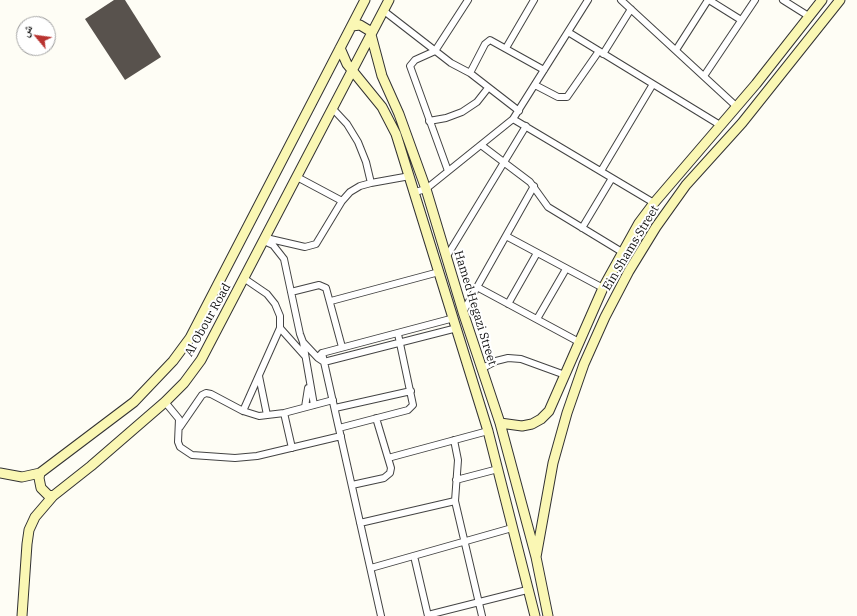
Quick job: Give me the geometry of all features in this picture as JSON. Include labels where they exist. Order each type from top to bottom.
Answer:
[{"type":"street","name":"Al Obour Road","points":[[0,473],[22,476],[40,473],[134,402],[168,367],[190,338],[366,0]]},
{"type":"street","name":"Al Obour Road","points":[[22,616],[27,544],[29,530],[35,518],[53,496],[91,466],[165,402],[184,383],[201,360],[245,279],[389,0]]},
{"type":"street","points":[[448,172],[410,66],[415,60],[435,51],[468,0]]},
{"type":"street","points":[[506,48],[534,0]]},
{"type":"street","points":[[415,192],[426,189],[513,119],[588,0]]},
{"type":"street","points":[[621,0],[737,107]]},
{"type":"street","points":[[676,50],[708,0],[741,20]]},
{"type":"street","points":[[704,76],[755,0]]},
{"type":"street","points":[[783,0],[810,17]]},
{"type":"street","name":"Ein Shams Street","points":[[500,423],[522,426],[532,424],[542,418],[549,411],[603,288],[622,252],[654,203],[737,107],[822,0]]},
{"type":"street","name":"Ein Shams Street","points":[[536,557],[553,463],[567,413],[584,364],[605,317],[629,271],[656,227],[686,185],[742,123],[840,0]]},
{"type":"street","points":[[535,85],[558,97],[567,97],[631,9]]},
{"type":"street","points":[[384,11],[451,63],[470,74],[518,111]]},
{"type":"street","points":[[352,26],[364,26],[371,35]]},
{"type":"street","points":[[568,32],[720,125]]},
{"type":"street","name":"Hamed Hegazi Street","points":[[371,35],[382,76],[399,114],[426,189],[481,369],[500,423],[536,557],[548,616]]},
{"type":"street","points":[[470,74],[486,42],[493,41],[544,70]]},
{"type":"street","name":"Hamed Hegazi Street","points":[[340,48],[353,71],[373,94],[396,134],[488,431],[534,616]]},
{"type":"street","points":[[601,171],[653,84]]},
{"type":"street","points":[[429,121],[446,118],[462,112],[476,102],[488,88]]},
{"type":"street","points":[[333,109],[347,124],[358,142],[366,162],[371,183]]},
{"type":"street","points":[[513,119],[654,203]]},
{"type":"street","points":[[447,256],[526,126]]},
{"type":"street","points":[[482,145],[534,186],[548,207],[622,252]]},
{"type":"street","points":[[265,240],[304,247],[316,244],[342,201],[350,192],[360,186],[371,183],[410,176]]},
{"type":"street","points":[[298,177],[342,201]]},
{"type":"street","points":[[582,228],[612,178]]},
{"type":"street","points":[[463,312],[534,186]]},
{"type":"street","points":[[506,236],[603,288]]},
{"type":"street","points":[[265,240],[273,245],[284,259],[303,342],[314,405]]},
{"type":"street","points":[[508,304],[536,253]]},
{"type":"street","points":[[537,319],[566,269]]},
{"type":"street","points":[[330,301],[439,272]]},
{"type":"street","points":[[243,411],[280,328],[280,316],[275,304],[267,294],[245,279]]},
{"type":"street","points":[[291,292],[322,285],[328,290],[342,347]]},
{"type":"street","points":[[478,287],[579,342]]},
{"type":"street","points":[[320,355],[342,347],[398,334],[454,318]]},
{"type":"street","points":[[280,328],[305,356]]},
{"type":"street","points":[[324,362],[457,328]]},
{"type":"street","points":[[339,428],[411,409],[414,401],[398,334]]},
{"type":"street","points":[[303,342],[320,355],[324,362],[381,616]]},
{"type":"street","points":[[481,369],[496,361],[508,358],[521,359],[565,375]]},
{"type":"street","points":[[259,376],[267,416]]},
{"type":"street","points":[[305,407],[309,382]]},
{"type":"street","points":[[335,408],[411,391]]},
{"type":"street","points":[[180,427],[202,395],[206,393],[211,394],[243,411],[259,416],[284,413],[333,400]]},
{"type":"street","points":[[165,402],[177,415],[180,427],[178,442],[183,450],[192,455],[235,458],[257,456],[341,436]]},
{"type":"street","points":[[284,413],[292,448]]},
{"type":"street","points":[[352,485],[386,477],[391,471],[376,418]]},
{"type":"street","points":[[388,458],[488,431]]},
{"type":"street","points":[[454,440],[458,460],[455,501],[482,616]]},
{"type":"street","points":[[456,480],[498,469]]},
{"type":"street","points":[[40,473],[41,488],[53,496]]},
{"type":"street","points":[[360,523],[455,501]]},
{"type":"street","points":[[371,568],[512,528]]},
{"type":"street","points":[[414,556],[428,615],[527,590]]},
{"type":"building","points":[[114,0],[125,0],[161,57],[125,80],[85,19]]}]
